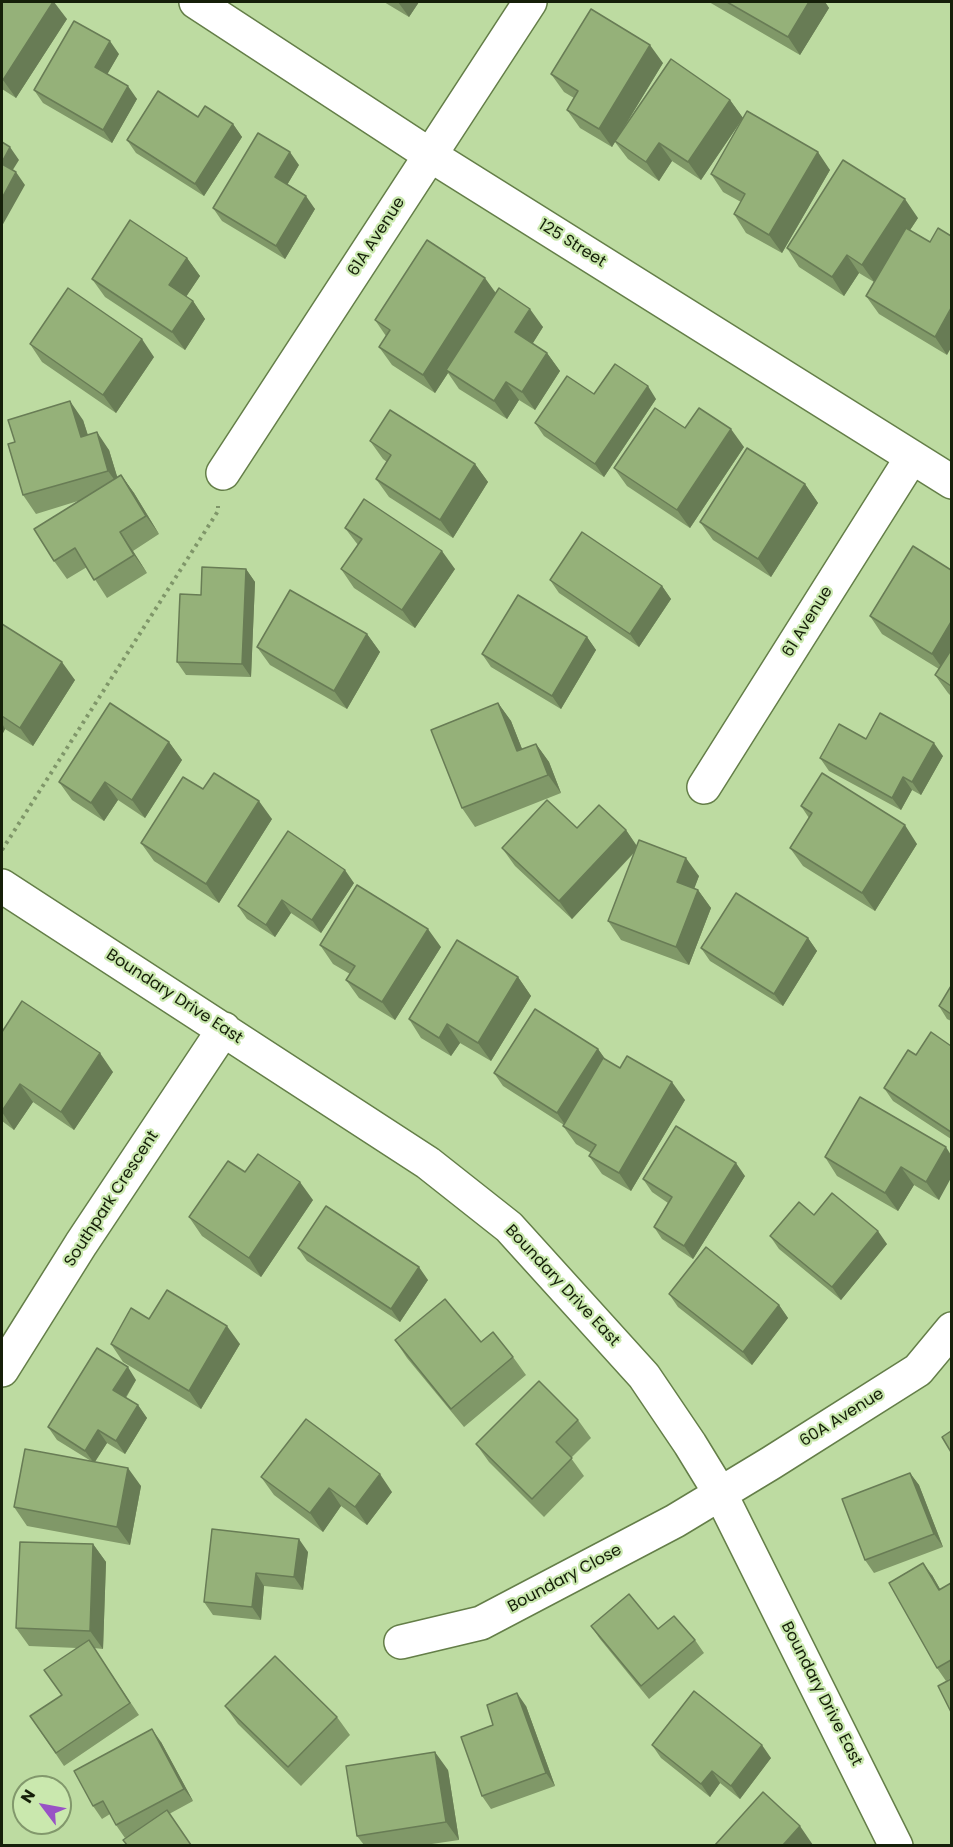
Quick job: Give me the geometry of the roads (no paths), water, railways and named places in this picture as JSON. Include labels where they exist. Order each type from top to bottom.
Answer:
[{"type":"street","name":"125 Street","points":[[196,2],[430,155],[951,482]]},
{"type":"street","name":"61A Avenue","points":[[223,473],[530,2]]},
{"type":"street","name":"61 Avenue","points":[[704,787],[912,457]]},
{"type":"street","name":"Boundary Drive East","points":[[2,886],[428,1163],[509,1227],[644,1376],[690,1444],[720,1493],[896,1845]]},
{"type":"street","name":"Southpark Crescent","points":[[2,1370],[81,1244],[224,1029]]},
{"type":"street","name":"60A Avenue","points":[[720,1493],[918,1370],[951,1329]]},
{"type":"street","name":"Boundary Close","points":[[401,1642],[481,1623],[675,1521],[720,1493]]}]
